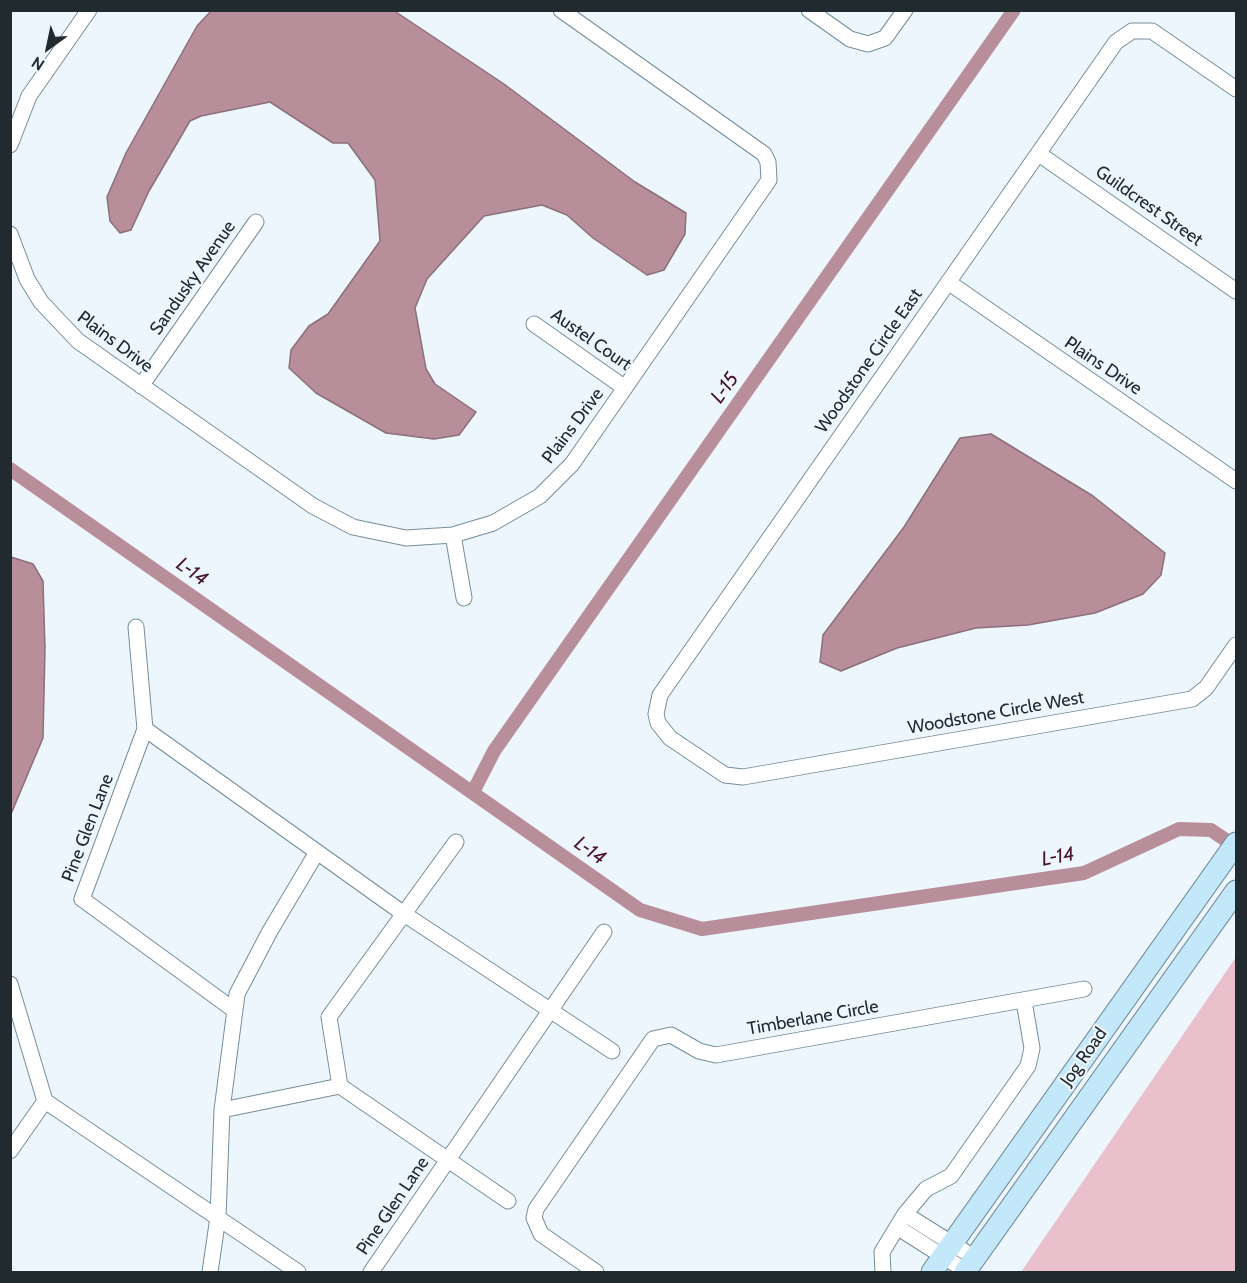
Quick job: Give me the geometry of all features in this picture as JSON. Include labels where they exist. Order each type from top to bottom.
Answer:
[{"type":"main road","name":"Jog Road","points":[[942,1257],[1236,843]]},
{"type":"main road","name":"Jog Road","points":[[969,1267],[1236,891]]},
{"type":"street","points":[[10,145],[29,96],[89,10]]},
{"type":"street","points":[[809,10],[850,39],[868,44],[885,38],[905,10]]},
{"type":"street","name":"Plains Drive","points":[[10,234],[27,279],[58,323],[78,341],[313,506],[337,520],[380,534],[406,538],[453,535],[494,524],[540,496],[572,464],[765,189],[770,171],[764,154],[570,13]]},
{"type":"street","name":"Woodstone Circle East","points":[[737,778],[725,775],[670,738],[658,723],[656,714],[660,695],[1116,42],[1132,31],[1142,30],[1161,36],[1236,89]]},
{"type":"street","name":"Guildcrest Street","points":[[1039,154],[1236,291]]},
{"type":"street","name":"Sandusky Avenue","points":[[141,386],[256,222]]},
{"type":"street","name":"Plains Drive","points":[[948,282],[1236,481]]},
{"type":"street","name":"Austel Court","points":[[534,324],[626,388]]},
{"type":"street","points":[[453,535],[464,598]]},
{"type":"street","name":"Pine Glen Lane","points":[[136,627],[146,729],[82,899],[234,1010]]},
{"type":"street","name":"Woodstone Circle West","points":[[737,778],[1192,699],[1206,687],[1236,645]]},
{"type":"street","points":[[146,729],[404,914],[612,1051]]},
{"type":"street","points":[[222,1110],[340,1086],[329,1017],[456,842]]},
{"type":"street","points":[[210,1272],[218,1217],[222,1110],[237,994],[264,942],[317,852]]},
{"type":"street","name":"Pine Glen Lane","points":[[371,1272],[604,932]]},
{"type":"street","points":[[10,984],[45,1101],[298,1272]]},
{"type":"street","name":"Timberlane Circle","points":[[596,1272],[541,1234],[534,1218],[536,1209],[653,1039],[662,1035],[671,1035],[699,1051],[716,1055],[1084,989]]},
{"type":"street","points":[[883,1272],[882,1252],[901,1220],[926,1189],[951,1176],[1028,1066],[1032,1048],[1024,1001]]},
{"type":"street","name":"Pine Glen Lane","points":[[340,1086],[508,1201]]},
{"type":"street","points":[[10,1151],[45,1101]]},
{"type":"street","points":[[901,1220],[942,1257],[969,1267]]},
{"type":"shaded area","points":[[393,10],[504,84],[635,182],[686,213],[685,234],[664,270],[647,275],[593,238],[567,215],[542,205],[484,216],[427,279],[415,308],[426,369],[435,384],[476,412],[459,435],[434,439],[386,433],[316,393],[289,368],[291,350],[309,326],[328,314],[380,241],[375,180],[348,143],[333,143],[270,102],[201,116],[190,121],[149,191],[131,230],[120,233],[110,221],[107,197],[126,153],[197,26],[211,11]]},
{"type":"shaded area","points":[[991,434],[1093,496],[1165,553],[1161,575],[1143,594],[1095,613],[1028,625],[976,628],[897,648],[841,671],[820,662],[823,635],[904,527],[960,438]]},
{"type":"shaded area","points":[[11,557],[33,564],[43,581],[45,649],[43,738],[11,814]]},
{"type":"shaded area","points":[[1236,957],[1236,1272],[1021,1272]]},
{"type":"waterway","name":"L-15","points":[[473,792],[494,751],[1014,10]]},
{"type":"waterway","name":"L-14","points":[[10,469],[640,910],[702,929],[1084,873],[1179,829],[1211,830],[1236,847]]}]
